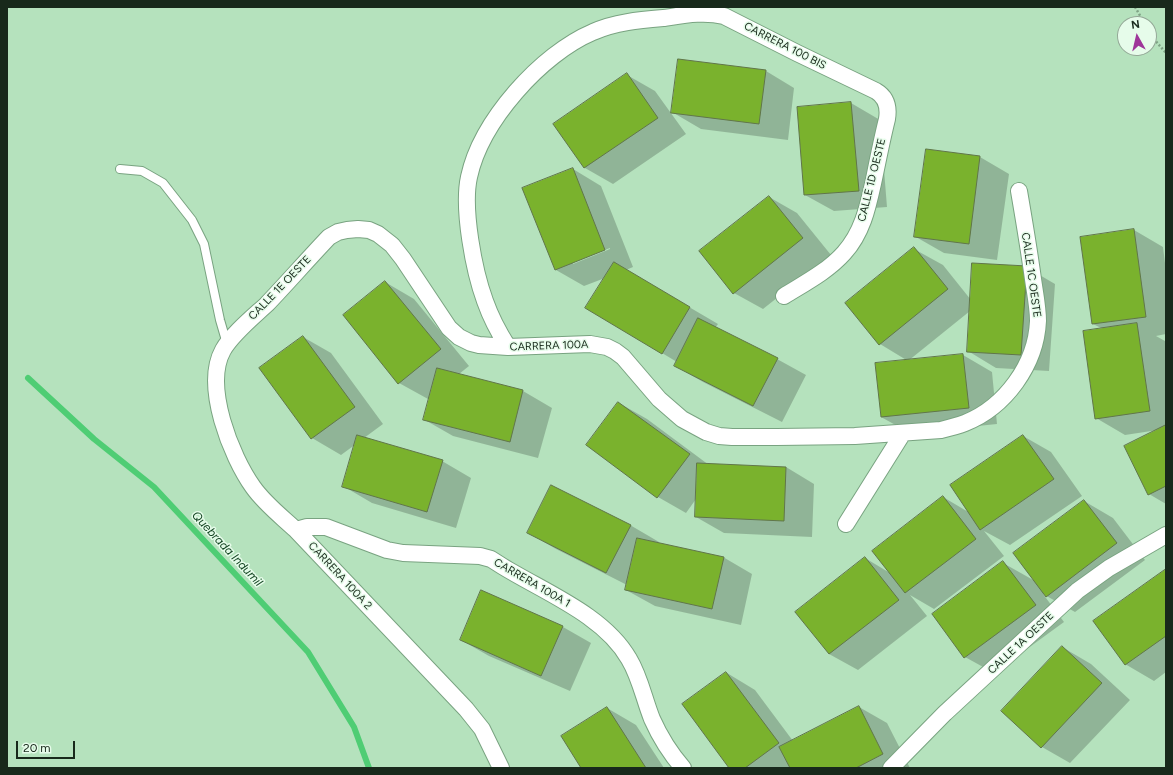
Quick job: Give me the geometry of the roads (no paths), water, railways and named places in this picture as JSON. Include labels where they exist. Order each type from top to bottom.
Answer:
[{"type":"street","name":"CARRERA 100 BIS","points":[[677,12],[707,13],[724,16],[797,53],[876,90],[886,101]]},
{"type":"street","points":[[508,347],[496,326],[485,301],[478,279],[469,231],[467,213],[468,178],[479,148],[508,101],[534,73],[567,46],[594,31],[610,26],[677,12]]},
{"type":"street","name":"CALLE 1D OESTE","points":[[784,296],[838,259],[850,246],[860,230],[867,211],[887,119],[886,101]]},
{"type":"street","name":"CALLE 1C OESTE","points":[[903,433],[941,430],[954,427],[974,419],[992,407],[1012,389],[1028,361],[1037,330],[1038,313],[1019,191]]},
{"type":"street","name":"CARRERA 100A","points":[[358,229],[369,230],[378,234],[392,245],[404,259],[445,322],[464,341],[479,345],[508,347],[590,344],[607,347],[616,351],[623,357],[659,399],[682,419],[706,432],[719,436],[777,438],[903,433]]},
{"type":"street","name":"CALLE 1E OESTE","points":[[217,366],[223,350],[233,336],[288,282],[329,237],[338,232],[358,229]]},
{"type":"street","name":"CARRERA 100A 2","points":[[217,366],[216,389],[220,410],[232,448],[251,483],[273,510],[296,530],[475,719],[482,729],[501,768]]},
{"type":"street","points":[[846,524],[903,433]]},
{"type":"street","name":"CARRERA 100A 1","points":[[296,530],[307,527],[326,527],[387,550],[480,556],[491,559],[580,611],[597,622],[611,635],[629,658],[652,718],[661,737],[683,768]]},
{"type":"street","name":"CALLE 1A OESTE","points":[[891,768],[945,713],[1077,591],[1115,564],[1166,535]]},
{"type":"lane","points":[[120,169],[142,171],[163,183],[192,220],[204,244],[220,320],[227,344]]},
{"type":"waterway","name":"Quebrada Indumil","points":[[28,378],[94,439],[154,487],[308,652],[354,727],[369,768]]}]
